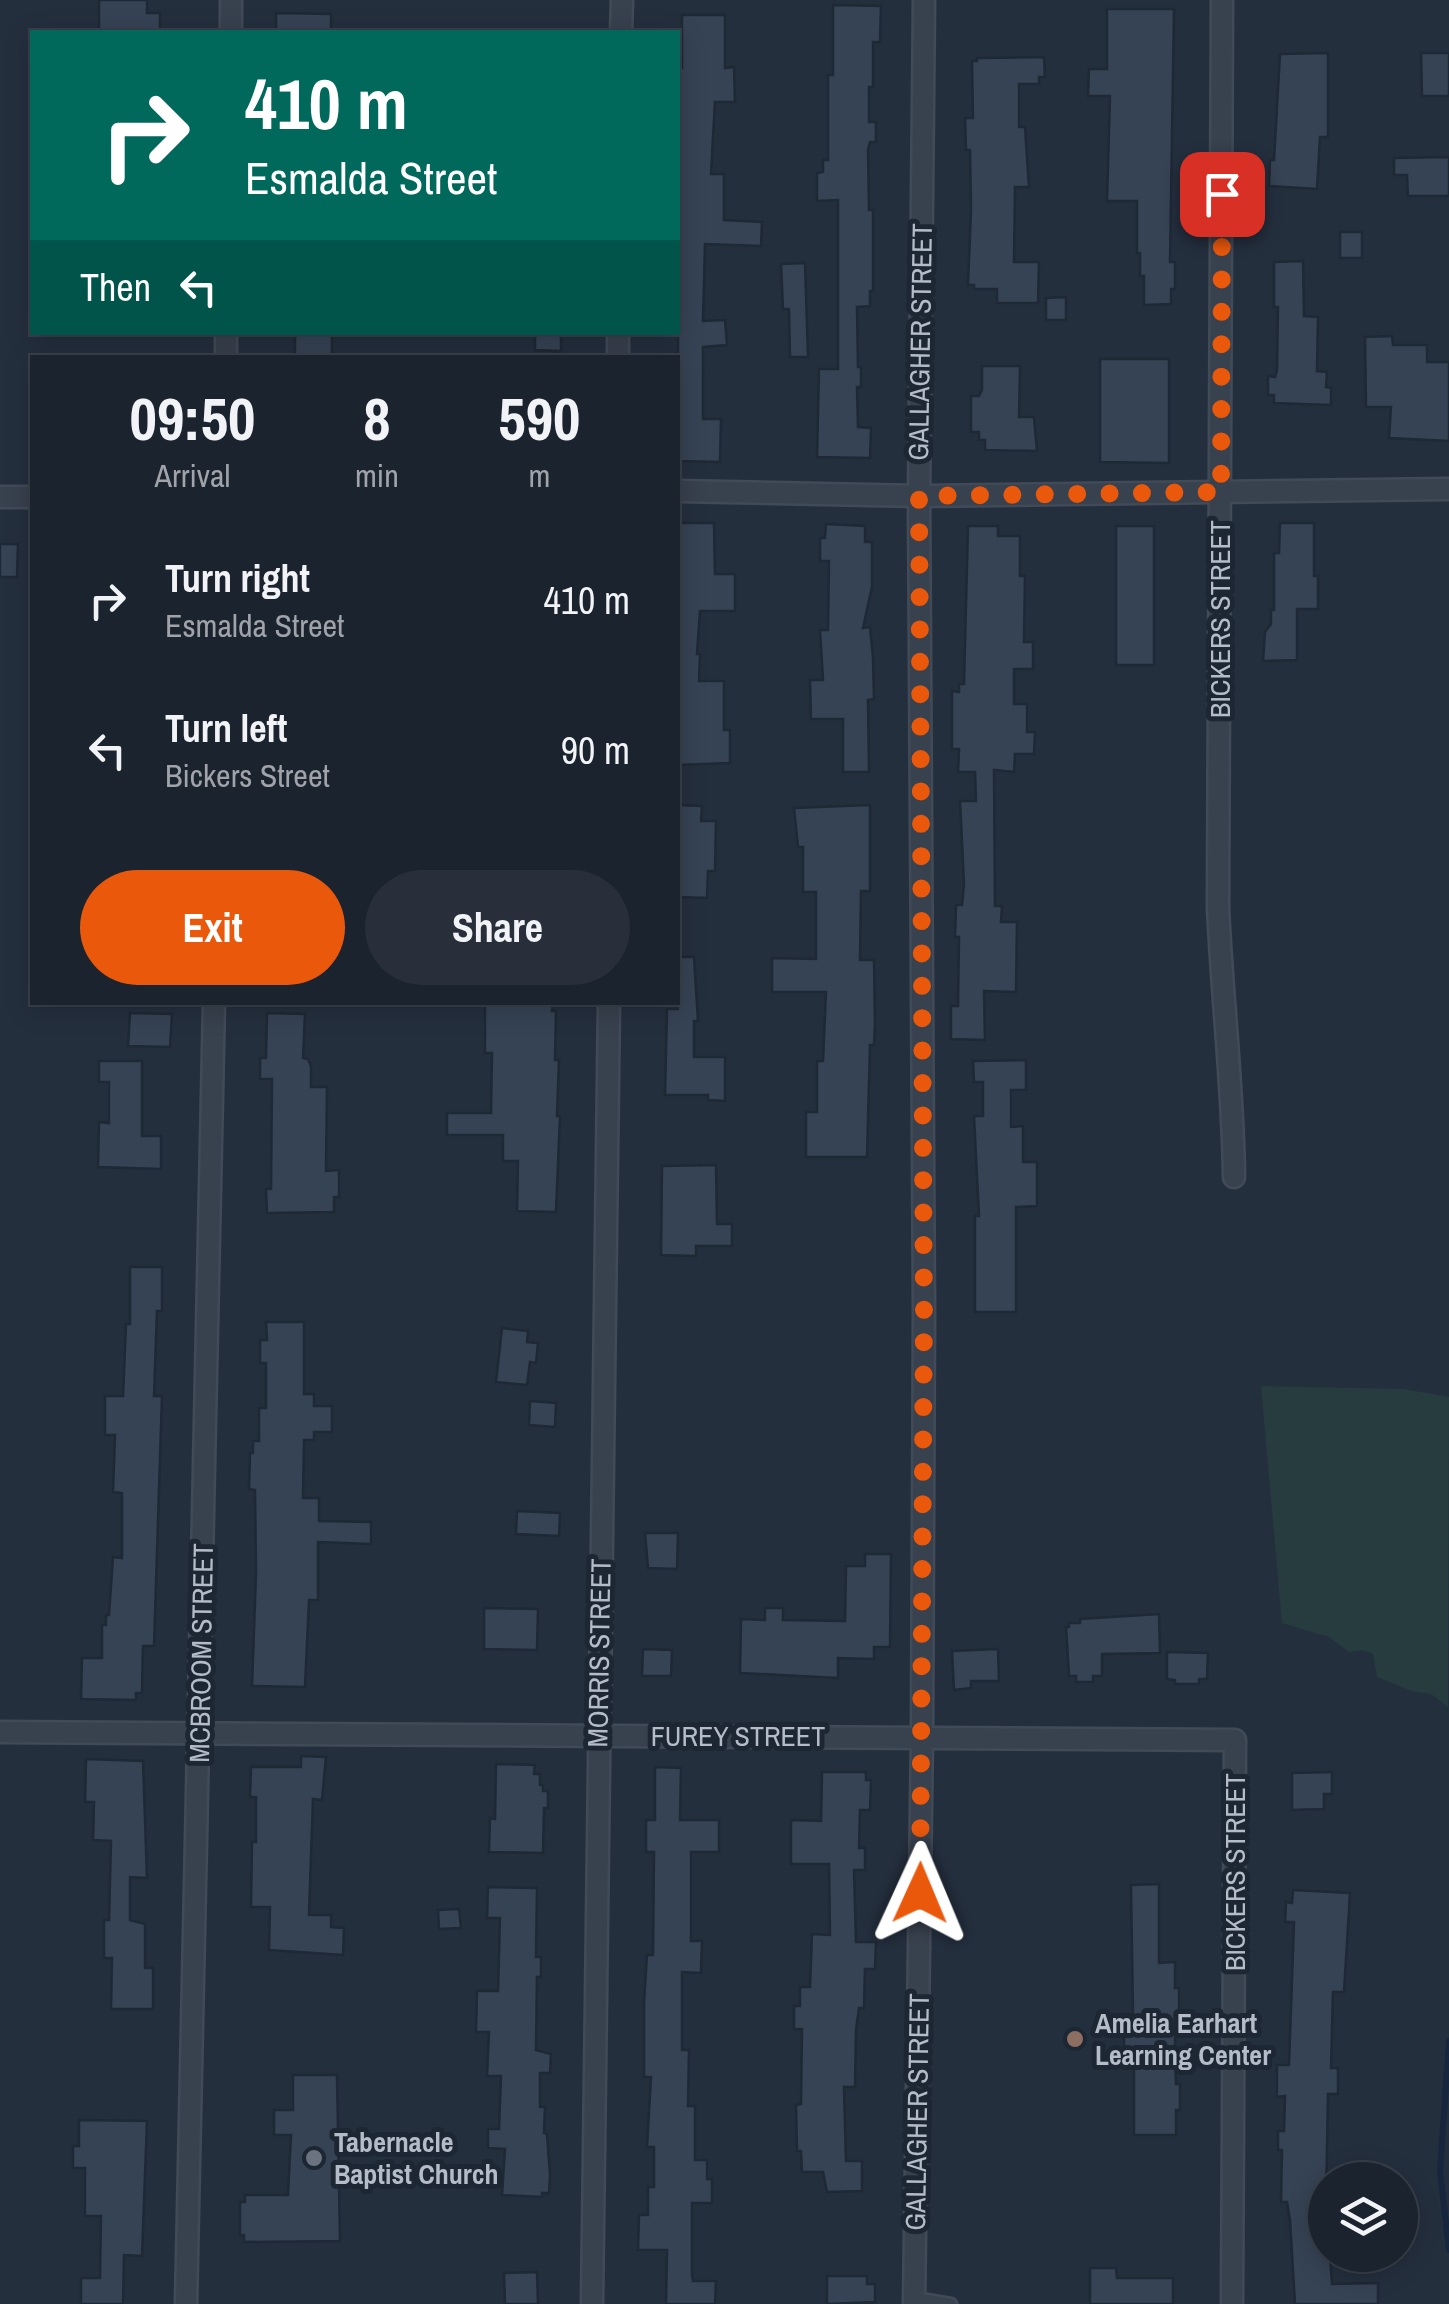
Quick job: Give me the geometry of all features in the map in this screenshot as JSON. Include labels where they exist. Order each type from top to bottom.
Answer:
[{"type":"street","points":[[231,0],[231,30]]},
{"type":"street","points":[[622,0],[622,30]]},
{"type":"street","name":"GALLAGHER STREET","points":[[914,2301],[924,1356],[919,496],[924,0]]},
{"type":"street","name":"BICKERS STREET","points":[[1222,0],[1218,907],[1233,1107],[1234,1177]]},
{"type":"street","points":[[680,491],[919,496],[1449,488]]},
{"type":"street","points":[[0,497],[30,497]]},
{"type":"street","name":"MCBROOM STREET","points":[[186,2304],[214,1005]]},
{"type":"street","name":"MORRIS STREET","points":[[592,2304],[609,1005]]},
{"type":"street","name":"FUREY STREET","points":[[0,1732],[1236,1740]]},
{"type":"street","name":"BICKERS STREET","points":[[1232,2304],[1236,1740]]},
{"type":"lane","points":[[914,2301],[950,2304]]},
{"type":"green space","points":[[1261,1386],[1404,1389],[1449,1397],[1448,1707],[1431,1694],[1377,1677],[1373,1654],[1362,1650],[1349,1652],[1329,1637],[1282,1623]]},
{"type":"building","points":[[99,0],[147,0],[147,13],[160,13],[160,30],[99,30]]},
{"type":"building","points":[[833,5],[881,6],[880,42],[873,42],[873,87],[869,87],[869,122],[876,122],[876,142],[870,142],[868,150],[873,291],[870,306],[857,307],[861,367],[858,427],[871,428],[870,458],[817,457],[819,369],[838,369],[838,200],[817,201],[817,173],[823,172],[823,160],[828,160]]},
{"type":"building","points":[[1107,9],[1174,9],[1170,262],[1175,262],[1175,289],[1171,289],[1171,304],[1144,305],[1144,276],[1140,276],[1137,253],[1137,201],[1107,201],[1110,96],[1088,96],[1089,69],[1107,69]]},
{"type":"building","points":[[276,13],[331,14],[331,30],[276,30]]},
{"type":"building","points":[[682,15],[725,15],[725,68],[734,67],[735,102],[715,102],[711,174],[724,174],[724,220],[762,222],[761,246],[705,244],[703,321],[725,320],[727,345],[703,347],[703,419],[721,419],[720,462],[680,461]]},
{"type":"building","points":[[1328,53],[1328,137],[1320,137],[1317,189],[1269,186],[1280,54]]},
{"type":"building","points":[[1421,53],[1449,53],[1449,96],[1422,96]]},
{"type":"building","points":[[1044,57],[1045,77],[1039,77],[1039,84],[1019,84],[1019,127],[1025,127],[1029,187],[1015,187],[1014,262],[1039,262],[1038,303],[997,303],[997,289],[974,289],[974,285],[968,285],[970,150],[966,150],[965,118],[973,118],[972,61]]},
{"type":"building","points":[[1449,157],[1449,196],[1408,196],[1407,175],[1394,175],[1394,158]]},
{"type":"building","points":[[1340,232],[1362,232],[1362,258],[1340,258]]},
{"type":"building","points":[[1303,261],[1304,316],[1318,317],[1317,371],[1327,372],[1331,405],[1274,403],[1274,395],[1268,395],[1268,376],[1275,377],[1277,370],[1274,262]]},
{"type":"building","points":[[805,263],[808,357],[790,357],[789,309],[783,309],[781,264]]},
{"type":"building","points":[[1066,297],[1066,320],[1046,320],[1046,298]]},
{"type":"building","points":[[295,335],[332,335],[332,355],[295,355]]},
{"type":"building","points":[[535,335],[561,335],[561,351],[535,350]]},
{"type":"building","points":[[1392,336],[1393,345],[1427,345],[1427,362],[1449,362],[1449,441],[1389,438],[1391,407],[1366,407],[1365,337]]},
{"type":"building","points":[[1100,359],[1169,359],[1169,463],[1100,462]]},
{"type":"building","points":[[982,366],[1020,366],[1019,417],[1034,417],[1037,451],[985,450],[985,440],[979,440],[979,432],[971,432],[971,396],[979,396],[982,390]]},
{"type":"building","points":[[680,523],[714,523],[715,574],[735,574],[735,611],[700,611],[697,654],[699,681],[724,681],[724,730],[730,730],[730,763],[680,765]]},
{"type":"building","points":[[1280,523],[1314,523],[1318,609],[1297,609],[1297,660],[1263,661],[1265,632],[1274,610],[1274,553],[1279,553]]},
{"type":"building","points":[[826,524],[865,526],[865,542],[872,542],[872,587],[863,628],[870,627],[873,658],[874,699],[868,700],[869,772],[843,772],[843,719],[811,719],[810,680],[823,680],[820,630],[828,630],[829,561],[820,561],[820,538],[825,538]]},
{"type":"building","points":[[968,526],[998,526],[998,536],[1020,536],[1020,576],[1025,576],[1024,642],[1033,642],[1033,669],[1014,669],[1014,704],[1027,704],[1027,732],[1035,732],[1034,754],[1015,754],[1014,772],[994,770],[995,906],[1002,906],[1001,922],[1017,922],[1016,992],[984,991],[985,1040],[951,1039],[951,1006],[958,1006],[956,905],[962,905],[964,884],[960,801],[976,801],[975,772],[958,772],[959,749],[952,749],[952,691],[959,692],[959,684],[964,684]]},
{"type":"building","points":[[1116,526],[1154,526],[1154,665],[1116,665]]},
{"type":"building","points":[[0,544],[18,544],[17,577],[0,577]]},
{"type":"building","points":[[680,805],[702,806],[701,821],[716,821],[715,871],[708,871],[707,898],[680,897]]},
{"type":"building","points":[[870,805],[870,891],[861,891],[860,960],[874,960],[875,1024],[874,1045],[870,1045],[867,1157],[806,1157],[806,1112],[817,1112],[817,1061],[823,1061],[826,992],[772,992],[772,958],[816,959],[816,892],[803,892],[803,847],[798,847],[794,808]]},
{"type":"building","points":[[680,957],[694,957],[698,1021],[694,1021],[694,1057],[725,1057],[725,1101],[708,1100],[708,1095],[665,1095],[667,1009],[678,1009]]},
{"type":"building","points":[[485,1005],[553,1005],[560,1116],[556,1212],[517,1211],[518,1161],[503,1161],[503,1135],[447,1135],[447,1113],[491,1113],[492,1053],[485,1053]]},
{"type":"building","points":[[130,1013],[172,1014],[170,1047],[128,1046]]},
{"type":"building","points":[[267,1013],[305,1014],[303,1058],[311,1066],[311,1087],[327,1087],[326,1171],[339,1170],[339,1197],[334,1197],[334,1212],[267,1213],[266,1189],[271,1189],[272,1079],[260,1079],[260,1058],[266,1058]]},
{"type":"building","points":[[1026,1060],[1026,1090],[1011,1090],[1011,1127],[1023,1126],[1023,1162],[1037,1162],[1037,1206],[1016,1207],[1016,1312],[975,1312],[975,1216],[979,1216],[974,1116],[983,1116],[983,1082],[974,1082],[973,1061]]},
{"type":"building","points":[[99,1061],[142,1061],[142,1136],[161,1136],[161,1169],[98,1167],[99,1122],[109,1123],[109,1082],[99,1082]]},
{"type":"building","points":[[716,1165],[717,1224],[732,1224],[732,1246],[696,1246],[696,1256],[661,1255],[662,1166]]},
{"type":"building","points":[[130,1267],[162,1267],[154,1396],[162,1396],[154,1646],[143,1646],[142,1693],[136,1693],[136,1700],[81,1699],[82,1658],[102,1658],[102,1625],[106,1625],[109,1615],[113,1557],[122,1558],[122,1493],[113,1492],[115,1435],[105,1435],[105,1396],[123,1396],[126,1324],[130,1324]]},
{"type":"building","points":[[266,1322],[304,1322],[304,1394],[314,1394],[314,1406],[332,1406],[332,1432],[314,1432],[314,1440],[304,1440],[303,1498],[319,1498],[319,1521],[371,1522],[371,1544],[318,1542],[318,1600],[309,1600],[305,1687],[252,1686],[256,1573],[255,1490],[249,1489],[250,1453],[253,1441],[259,1441],[259,1408],[266,1408],[266,1363],[260,1363],[260,1340],[267,1340]]},
{"type":"building","points":[[502,1328],[528,1331],[527,1342],[538,1343],[536,1363],[530,1362],[527,1385],[496,1382]]},
{"type":"building","points":[[530,1401],[556,1403],[555,1427],[529,1425]]},
{"type":"building","points":[[517,1511],[560,1513],[559,1536],[516,1534]]},
{"type":"building","points":[[645,1533],[678,1533],[677,1569],[648,1568]]},
{"type":"building","points":[[865,1554],[891,1554],[890,1647],[874,1647],[874,1659],[838,1658],[838,1678],[740,1673],[741,1619],[765,1620],[765,1608],[783,1608],[783,1620],[845,1621],[846,1566],[865,1566]]},
{"type":"building","points":[[484,1608],[538,1609],[537,1650],[484,1649]]},
{"type":"building","points":[[1159,1614],[1160,1653],[1102,1654],[1102,1676],[1093,1676],[1093,1682],[1076,1682],[1076,1676],[1069,1676],[1069,1623]]},
{"type":"building","points":[[643,1649],[672,1650],[671,1676],[642,1676]]},
{"type":"building","points":[[998,1649],[999,1681],[971,1681],[971,1688],[954,1690],[952,1651]]},
{"type":"building","points":[[1167,1652],[1208,1653],[1207,1679],[1199,1679],[1199,1684],[1175,1684],[1175,1680],[1167,1679]]},
{"type":"building","points":[[301,1756],[326,1757],[322,1800],[313,1799],[309,1915],[331,1915],[331,1927],[344,1928],[343,1955],[269,1950],[270,1907],[251,1907],[256,1797],[250,1797],[251,1767],[301,1767]]},
{"type":"building","points":[[86,1759],[143,1761],[147,1878],[130,1877],[130,1920],[145,1924],[145,1968],[153,1968],[153,2009],[111,2009],[112,1958],[104,1958],[104,1920],[109,1920],[111,1841],[93,1840],[94,1802],[85,1802]]},
{"type":"building","points":[[496,1764],[535,1765],[534,1774],[540,1774],[540,1785],[548,1791],[543,1853],[489,1852],[490,1818],[495,1819]]},
{"type":"building","points":[[655,1767],[681,1768],[680,1820],[719,1820],[719,1852],[691,1852],[691,1941],[702,1941],[701,1973],[682,1972],[682,2050],[689,2050],[688,2106],[695,2106],[695,2160],[707,2160],[707,2179],[712,2179],[712,2203],[692,2203],[692,2275],[693,2281],[716,2281],[715,2304],[666,2304],[667,2250],[638,2250],[639,2215],[648,2215],[648,2187],[654,2187],[654,2147],[647,2147],[651,2077],[644,2077],[644,2003],[647,1955],[653,1955],[654,1852],[646,1852],[646,1820],[655,1820]]},
{"type":"building","points":[[822,1772],[866,1772],[866,1780],[871,1780],[870,1810],[860,1810],[859,1848],[865,1848],[865,1870],[854,1870],[856,1942],[876,1942],[875,1969],[865,1969],[864,2008],[859,2008],[856,2030],[855,2087],[844,2087],[846,2161],[862,2161],[862,2191],[827,2192],[823,2172],[802,2172],[801,2151],[797,2151],[802,2029],[794,2029],[794,2006],[800,2006],[800,1987],[810,1987],[812,1934],[830,1935],[829,1864],[791,1864],[791,1820],[821,1821]]},
{"type":"building","points":[[1332,1772],[1332,1794],[1324,1794],[1324,1809],[1292,1810],[1292,1773]]},
{"type":"building","points":[[1159,1884],[1159,1963],[1175,1962],[1175,1988],[1179,1988],[1175,2059],[1180,2110],[1176,2110],[1176,2135],[1134,2135],[1134,2053],[1124,2053],[1124,2014],[1133,2014],[1131,1885]]},
{"type":"building","points":[[488,1887],[537,1888],[536,1957],[541,1957],[541,1977],[537,1977],[536,2050],[551,2054],[550,2073],[540,2073],[540,2107],[545,2107],[550,2175],[549,2193],[542,2193],[542,2197],[502,2195],[505,2149],[488,2148],[488,2129],[499,2129],[501,2076],[487,2076],[489,2032],[476,2032],[477,1991],[498,1991],[500,1918],[487,1918]]},
{"type":"building","points":[[1293,1890],[1350,1893],[1344,1992],[1333,1992],[1331,2068],[1338,2068],[1338,2094],[1328,2094],[1327,2162],[1308,2162],[1308,2272],[1331,2272],[1332,2284],[1378,2283],[1378,2304],[1295,2304],[1290,2220],[1287,2202],[1281,2202],[1282,2150],[1278,2150],[1278,2131],[1284,2131],[1285,2096],[1277,2097],[1277,2065],[1289,2065],[1294,1922],[1285,1922],[1286,1902],[1292,1903]]},
{"type":"building","points":[[459,1909],[461,1928],[439,1929],[438,1910]]},
{"type":"building","name":"Tabernacle Baptist Church","points":[[293,2075],[337,2075],[340,2241],[244,2242],[244,2235],[240,2236],[240,2202],[245,2202],[245,2195],[288,2195],[291,2135],[274,2135],[274,2110],[293,2110]]},
{"type":"building","points":[[79,2120],[147,2121],[142,2256],[124,2255],[123,2304],[81,2304],[81,2278],[100,2278],[101,2216],[85,2216],[85,2168],[73,2168],[73,2146],[79,2146]]},
{"type":"building","points":[[1090,2268],[1116,2268],[1117,2278],[1173,2278],[1173,2304],[1090,2304]]},
{"type":"building","points":[[537,2272],[538,2304],[505,2304],[504,2273]]},
{"type":"building","points":[[827,2276],[867,2276],[867,2284],[875,2284],[875,2302],[827,2304]]},
{"type":"waterway","points":[[1449,2041],[1440,2171],[1449,2250]]},
{"type":"place","name":"Amelia Earhart Learning Center","points":[[1075,2039]]},
{"type":"place","name":"Tabernacle Baptist Church","points":[[314,2158]]},
{"type":"route","points":[[920,1893],[924,1313],[919,496],[1221,492],[1222,194]]}]
